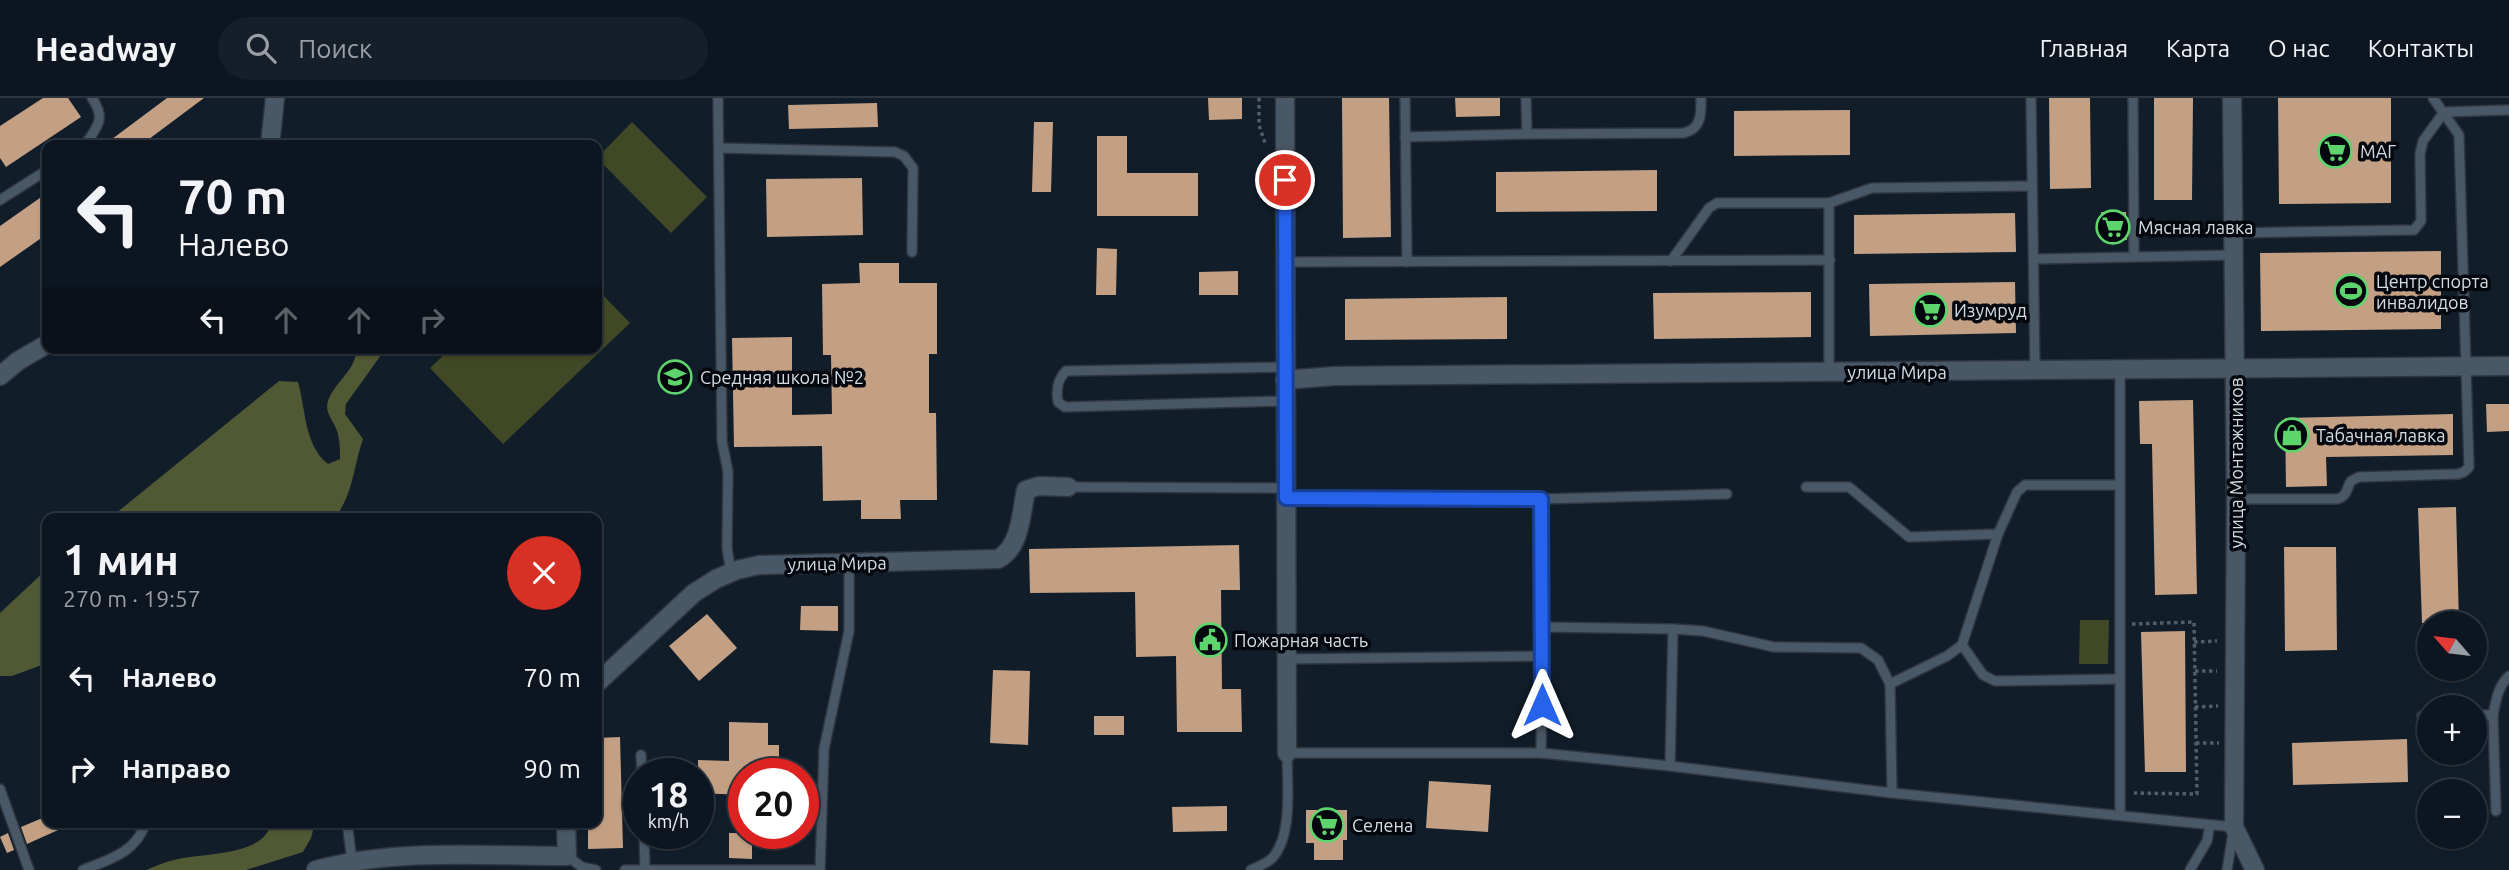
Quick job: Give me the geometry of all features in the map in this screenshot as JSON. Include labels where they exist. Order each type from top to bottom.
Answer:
[{"type":"street","points":[[270,140],[275,98]]},
{"type":"street","points":[[1285,98],[1287,753]]},
{"type":"street","name":"улица Монтажников","points":[[2232,98],[2236,369],[2234,827]]},
{"type":"street","points":[[0,376],[42,347]]},
{"type":"street","name":"улица Мира","points":[[1285,374],[1334,376],[2509,366]]},
{"type":"street","name":"улица Мира","points":[[602,678],[694,593],[731,573],[759,565],[998,559],[1010,550],[1014,542],[1026,489],[1039,486],[1068,488]]},
{"type":"street","points":[[2234,827],[2255,870]]},
{"type":"street","points":[[316,870],[392,856],[567,856],[566,828]]},
{"type":"lane","points":[[88,140],[99,125],[100,110],[92,98]]},
{"type":"lane","points":[[718,98],[722,441],[728,472],[726,548],[731,573]]},
{"type":"lane","points":[[1405,98],[1407,262]]},
{"type":"lane","points":[[1526,98],[1527,134]]},
{"type":"lane","points":[[1405,138],[1684,133],[1693,131],[1699,123],[1701,98]]},
{"type":"lane","points":[[2031,98],[2035,371]]},
{"type":"lane","points":[[2133,98],[2134,257]]},
{"type":"lane","points":[[2236,499],[2337,499],[2347,493],[2351,481],[2359,477],[2464,472],[2469,467],[2459,135],[2432,98]]},
{"type":"lane","points":[[2444,112],[2509,110]]},
{"type":"lane","points":[[2233,233],[2414,230],[2421,221],[2420,154],[2423,141],[2444,112]]},
{"type":"lane","points":[[720,148],[895,152],[904,156],[913,167],[912,252]]},
{"type":"lane","points":[[0,200],[42,173]]},
{"type":"lane","points":[[1671,261],[1709,208],[1717,204],[1829,203],[1872,188],[2032,186]]},
{"type":"lane","points":[[1829,203],[1829,372]]},
{"type":"lane","points":[[2034,259],[2233,255]]},
{"type":"lane","points":[[1286,262],[1830,260]]},
{"type":"lane","points":[[2120,370],[2120,815]]},
{"type":"lane","points":[[1285,374],[1066,371],[1059,377],[1057,394],[1058,402],[1065,407],[1286,401]]},
{"type":"lane","points":[[1890,684],[1947,656],[1962,645],[1998,534],[2017,492],[2025,485],[2120,485]]},
{"type":"lane","points":[[1806,487],[1849,487],[1909,537],[1998,534]]},
{"type":"lane","points":[[1068,488],[1541,499],[1727,494]]},
{"type":"lane","points":[[1541,499],[1541,753]]},
{"type":"lane","points":[[625,870],[820,870],[824,749],[849,631],[849,563]]},
{"type":"lane","points":[[1542,627],[1673,629],[1703,631],[1774,647],[1861,648],[1878,660],[1890,684],[1892,793]]},
{"type":"lane","points":[[1670,766],[1673,629]]},
{"type":"lane","points":[[1962,645],[1983,675],[1995,681],[2120,679]]},
{"type":"lane","points":[[1287,659],[1542,656]]},
{"type":"lane","points":[[2496,811],[2493,715],[2497,695],[2509,676]]},
{"type":"lane","points":[[2487,715],[2493,715]]},
{"type":"lane","points":[[1251,870],[1273,858],[1282,842],[1286,820],[1287,753],[1541,753],[1892,793],[2234,827],[2227,870]]},
{"type":"lane","points":[[0,789],[29,870]]},
{"type":"lane","points":[[2190,870],[2207,841],[2210,825]]},
{"type":"lane","points":[[83,870],[125,853],[135,844],[143,828]]},
{"type":"lane","points":[[347,828],[349,865]]},
{"type":"lane","points":[[644,849],[645,870]]},
{"type":"lane","points":[[567,856],[582,867],[596,870]]},
{"type":"path","points":[[1259,98],[1259,125],[1266,148]]},
{"type":"path","points":[[2120,624],[2194,622],[2197,794],[2120,793]]},
{"type":"green space","points":[[632,122],[707,197],[671,233],[602,163],[602,153]]},
{"type":"green space","points":[[602,294],[630,323],[602,350]]},
{"type":"green space","points":[[382,354],[346,404],[345,414],[363,439],[350,489],[338,513],[116,513],[279,381],[298,382],[314,447],[328,464],[340,459],[338,434],[327,405],[331,394],[350,369],[356,356]]},
{"type":"green space","points":[[445,354],[597,354],[503,444],[430,368]]},
{"type":"green space","points":[[42,574],[42,665],[12,676],[0,676],[0,613]]},
{"type":"green space","points":[[2080,620],[2109,620],[2108,664],[2079,664]]},
{"type":"green space","points":[[269,828],[314,828],[303,852],[246,870],[146,870],[174,860],[246,847],[258,842]]},
{"type":"building","points":[[43,98],[68,98],[81,117],[46,140],[42,140],[42,143],[6,167],[0,158],[0,126]]},
{"type":"building","points":[[167,98],[204,98],[148,140],[111,140]]},
{"type":"building","points":[[1208,98],[1242,98],[1242,119],[1209,120]]},
{"type":"building","points":[[1342,98],[1389,98],[1391,237],[1343,238]]},
{"type":"building","points":[[1455,98],[1500,98],[1500,116],[1456,117]]},
{"type":"building","points":[[2049,98],[2090,98],[2091,188],[2050,189]]},
{"type":"building","points":[[2154,98],[2193,98],[2192,200],[2154,200]]},
{"type":"building","name":"МАГ","points":[[2278,98],[2391,98],[2391,203],[2279,204]]},
{"type":"building","points":[[877,103],[878,127],[789,129],[788,105]]},
{"type":"building","points":[[1850,110],[1850,155],[1734,156],[1734,111]]},
{"type":"building","points":[[1034,122],[1053,122],[1051,192],[1032,192]]},
{"type":"building","points":[[1097,136],[1127,136],[1127,173],[1198,173],[1198,216],[1097,216]]},
{"type":"building","points":[[1657,170],[1657,211],[1496,212],[1496,172]]},
{"type":"building","points":[[862,178],[863,235],[767,237],[766,179]]},
{"type":"building","points":[[42,197],[42,238],[0,267],[0,226]]},
{"type":"building","points":[[2101,212],[2126,212],[2127,240],[2102,241]]},
{"type":"building","points":[[2015,213],[2016,252],[1854,254],[1854,215]]},
{"type":"building","points":[[1097,248],[1117,249],[1116,295],[1096,295]]},
{"type":"building","name":"Центр спорта инвалидов","points":[[2441,251],[2441,329],[2261,331],[2260,253]]},
{"type":"building","points":[[859,263],[899,263],[899,283],[937,283],[937,354],[929,354],[929,413],[936,413],[937,500],[900,500],[901,519],[861,519],[861,500],[823,501],[822,446],[734,447],[732,338],[792,337],[792,415],[832,414],[831,355],[823,355],[822,284],[860,283]]},
{"type":"building","points":[[1238,271],[1238,295],[1199,295],[1199,272]]},
{"type":"building","points":[[2015,282],[2016,333],[1870,336],[1869,284]]},
{"type":"building","points":[[1811,292],[1811,337],[1654,339],[1653,293]]},
{"type":"building","points":[[1507,297],[1507,339],[1345,340],[1345,299]]},
{"type":"building","points":[[2193,400],[2197,594],[2155,595],[2152,444],[2140,444],[2139,401]]},
{"type":"building","points":[[2486,404],[2509,404],[2509,431],[2487,432]]},
{"type":"building","points":[[2453,414],[2453,455],[2326,457],[2327,486],[2286,487],[2285,418]]},
{"type":"building","points":[[2456,507],[2459,611],[2422,611],[2418,508]]},
{"type":"building","points":[[1239,545],[1240,590],[1221,590],[1222,689],[1241,689],[1242,732],[1177,732],[1176,656],[1136,657],[1135,592],[1030,593],[1029,549]]},
{"type":"building","points":[[2284,547],[2336,547],[2337,650],[2285,651]]},
{"type":"building","points":[[801,606],[838,606],[838,631],[800,630]]},
{"type":"building","points":[[707,614],[737,648],[699,681],[669,646]]},
{"type":"building","points":[[2185,631],[2186,772],[2145,772],[2141,632]]},
{"type":"building","points":[[993,670],[1030,671],[1028,745],[990,743]]},
{"type":"building","points":[[1094,716],[1124,716],[1124,735],[1094,735]]},
{"type":"building","points":[[729,722],[768,723],[768,745],[779,745],[779,758],[729,758]]},
{"type":"building","points":[[620,737],[623,848],[588,849],[588,828],[602,828],[602,738]]},
{"type":"building","points":[[2407,739],[2408,782],[2293,785],[2292,743]]},
{"type":"building","points":[[714,761],[728,761],[728,794],[714,794]]},
{"type":"building","points":[[1429,781],[1491,785],[1488,832],[1426,828]]},
{"type":"building","points":[[1227,806],[1227,831],[1173,832],[1172,807]]},
{"type":"building","name":"Селена","points":[[1306,810],[1347,810],[1347,840],[1343,840],[1343,860],[1314,860],[1314,843],[1306,843]]},
{"type":"building","points":[[42,818],[42,828],[63,828],[27,844],[21,827]]},
{"type":"building","points":[[8,833],[14,850],[7,853],[0,837]]},
{"type":"building","points":[[729,849],[752,849],[752,859],[729,858]]},
{"type":"place","name":"МАГ","points":[[2335,151]]},
{"type":"place","name":"Мясная лавка","points":[[2113,227]]},
{"type":"place","name":"Центр спорта инвалидов","points":[[2351,291]]},
{"type":"place","name":"Изумруд","points":[[1930,310]]},
{"type":"place","name":"Средняя школа №2","points":[[675,377]]},
{"type":"place","name":"Табачная лавка","points":[[2292,435]]},
{"type":"place","name":"Пожарная часть","points":[[1210,640]]},
{"type":"place","name":"Селена","points":[[1327,825]]},
{"type":"route","points":[[1285,180],[1286,498],[1541,499],[1542,705]]}]
